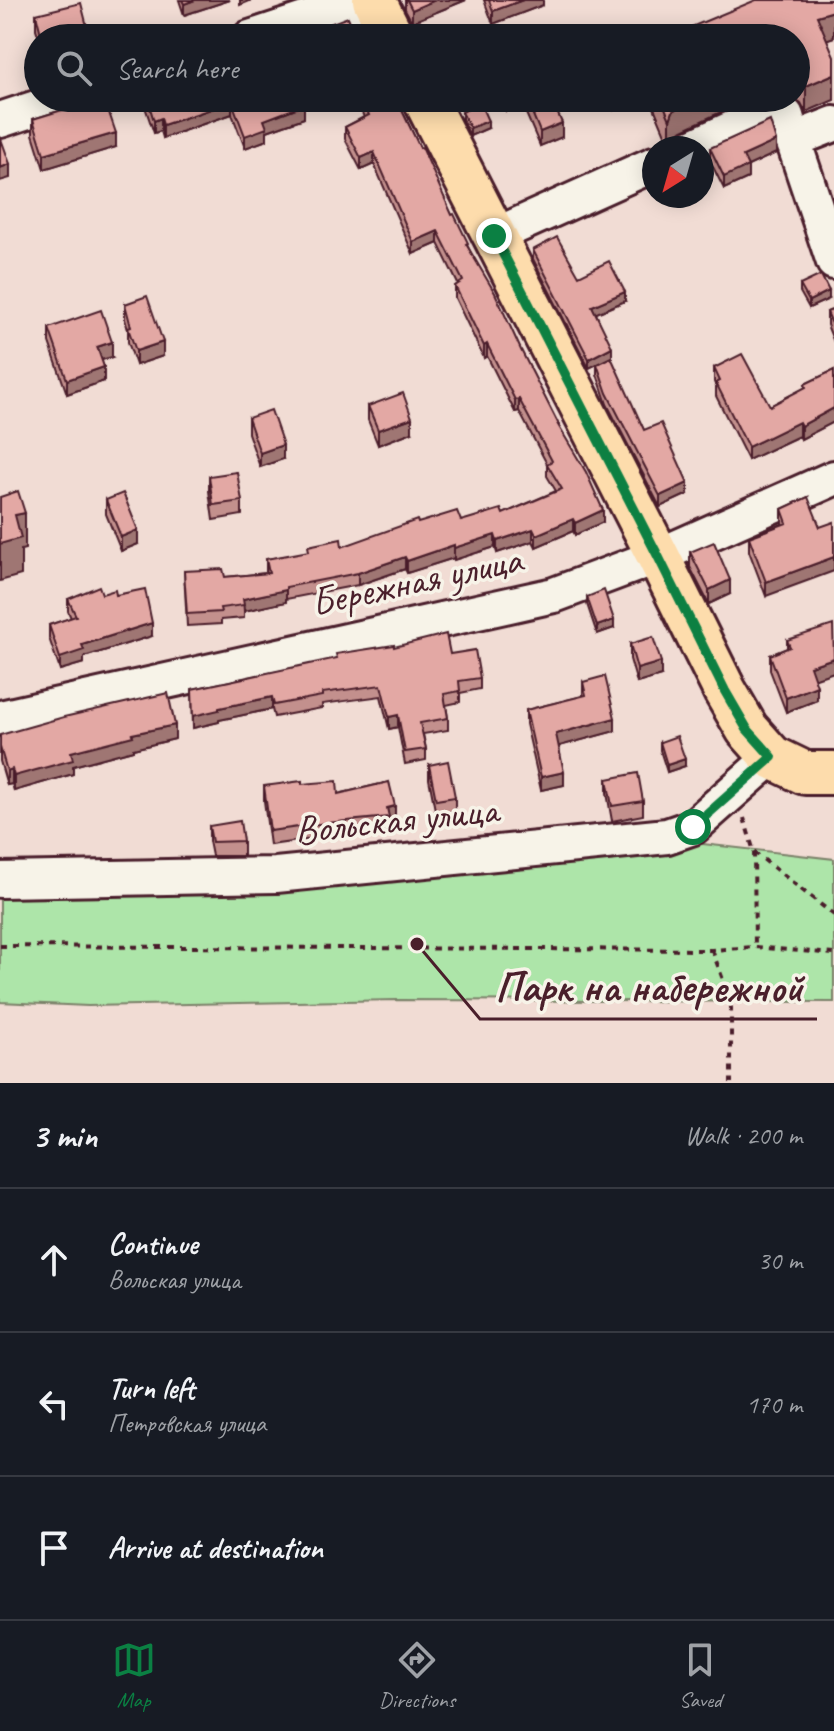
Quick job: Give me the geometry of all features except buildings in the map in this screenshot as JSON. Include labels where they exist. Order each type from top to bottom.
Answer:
[{"type":"main road","points":[[374,0],[386,24]]},
{"type":"main road","points":[[431,112],[747,729],[772,757],[805,773],[834,773]]},
{"type":"street","points":[[292,24],[365,0]]},
{"type":"street","points":[[0,120],[24,112]]},
{"type":"street","points":[[714,137],[769,112]]},
{"type":"street","points":[[774,112],[786,116],[834,262]]},
{"type":"street","points":[[793,140],[834,124]]},
{"type":"street","points":[[494,236],[642,169]]},
{"type":"street","name":"Бережная улица","points":[[0,718],[554,595],[658,556],[834,478]]},
{"type":"street","name":"Вольская улица","points":[[0,880],[276,875],[667,836],[693,827],[772,757]]},
{"type":"path","points":[[755,947],[754,852],[834,915]]},
{"type":"path","points":[[0,946],[712,950],[755,947],[834,954]]},
{"type":"path","points":[[712,950],[731,1001],[731,1083]]},
{"type":"green space","points":[[694,843],[834,859],[834,1002],[397,1000],[88,1006],[0,1002],[0,888]]},
{"type":"place","name":"Парк на набережной","points":[[417,944]]},
{"type":"route","points":[[494,236],[725,691],[747,729],[772,757],[693,827]]}]
